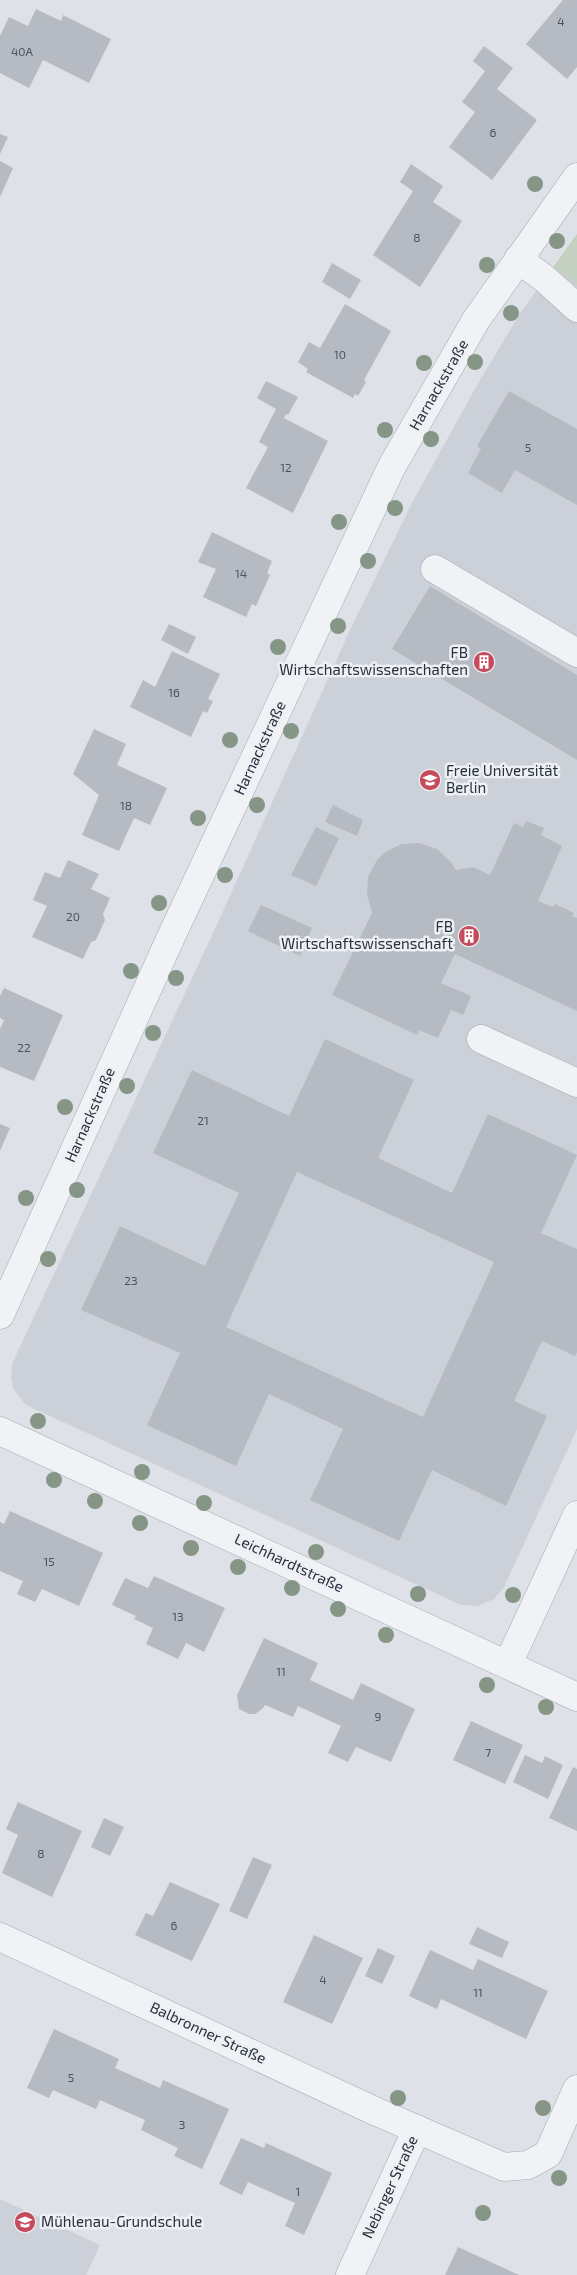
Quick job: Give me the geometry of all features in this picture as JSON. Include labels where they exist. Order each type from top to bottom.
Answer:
[{"type":"street","name":"Harnackstraße","points":[[0,1315],[172,937],[391,468],[476,320],[577,177]]},
{"type":"street","points":[[518,260],[545,279],[577,308]]},
{"type":"street","points":[[435,569],[577,653]]},
{"type":"street","points":[[480,1039],[577,1083]]},
{"type":"street","name":"Leichhardtstraße","points":[[0,1431],[577,1697]]},
{"type":"street","points":[[508,1664],[577,1515]]},
{"type":"street","name":"Balbronner Straße","points":[[0,1936],[416,2129]]},
{"type":"street","name":"Nebinger Straße","points":[[350,2275],[416,2129],[504,2167],[528,2165],[548,2154],[577,2089]]},
{"type":"shaded area","name":"Freie Universität Berlin","points":[[577,234],[577,1429],[504,1587],[494,1599],[477,1606],[461,1605],[26,1405],[13,1388],[11,1378],[12,1364],[215,929],[350,630],[413,501],[476,387],[521,312]]},
{"type":"shaded area","name":"Mühlenau-Grundschule","points":[[0,2199],[100,2245],[86,2275],[0,2275]]},
{"type":"green space","points":[[577,234],[577,286],[554,266]]},
{"type":"building","points":[[563,0],[577,0],[577,67],[567,79],[526,44]]},
{"type":"building","points":[[36,9],[61,21],[63,15],[111,39],[89,83],[43,60],[29,88],[0,73],[0,36],[9,17],[28,26]]},
{"type":"building","points":[[484,46],[513,68],[497,89],[537,120],[492,180],[449,147],[475,112],[462,102],[485,71],[473,61]]},
{"type":"building","points":[[0,134],[8,137],[0,154]]},
{"type":"building","points":[[0,161],[13,168],[0,197]]},
{"type":"building","points":[[411,164],[443,186],[433,202],[462,221],[420,287],[373,255],[413,191],[400,182]]},
{"type":"building","points":[[332,263],[361,280],[350,299],[322,282]]},
{"type":"building","points":[[345,304],[391,331],[364,380],[366,382],[358,396],[355,394],[353,398],[306,372],[308,369],[298,362],[309,342],[320,348]]},
{"type":"building","points":[[266,381],[298,397],[288,415],[286,414],[284,418],[328,441],[293,513],[246,488],[268,447],[259,442],[276,409],[257,398]]},
{"type":"building","points":[[509,391],[577,429],[577,505],[515,470],[502,493],[468,473],[481,449],[477,446]]},
{"type":"building","points":[[212,532],[272,561],[267,573],[270,575],[256,606],[252,604],[246,617],[203,597],[216,569],[198,562]]},
{"type":"building","name":"FB Wirtschaftswissenschaften","points":[[430,586],[577,675],[577,760],[392,649]]},
{"type":"building","points":[[169,624],[196,637],[188,654],[161,640]]},
{"type":"building","points":[[172,651],[220,674],[208,699],[213,701],[207,713],[203,711],[191,737],[130,707],[143,680],[155,687]]},
{"type":"building","points":[[94,729],[126,744],[117,765],[167,788],[150,825],[134,818],[119,851],[82,835],[99,795],[73,774]]},
{"type":"building","points":[[333,805],[363,820],[357,836],[325,822]]},
{"type":"building","name":"FB Wirtschaftswissenschaft","points":[[526,821],[544,828],[541,835],[562,846],[538,901],[553,907],[555,904],[574,913],[572,916],[577,918],[577,1011],[455,954],[441,983],[471,996],[463,1015],[451,1010],[438,1038],[419,1030],[417,1035],[332,995],[372,913],[367,895],[368,877],[377,860],[384,853],[401,844],[419,843],[437,849],[451,862],[456,870],[473,867],[490,875],[514,823],[523,827]]},
{"type":"building","points":[[316,827],[339,838],[316,886],[291,875]]},
{"type":"building","points":[[68,860],[99,874],[91,889],[110,898],[103,914],[105,920],[96,940],[91,942],[83,959],[32,937],[47,906],[33,900],[45,872],[60,878]]},
{"type":"building","points":[[261,905],[312,928],[300,956],[248,931]]},
{"type":"building","points":[[4,988],[63,1015],[34,1081],[0,1067],[0,1029],[4,1020],[0,1018],[0,996]]},
{"type":"building","points":[[325,1039],[414,1080],[378,1158],[452,1193],[488,1114],[577,1155],[541,1233],[577,1249],[577,1352],[575,1356],[542,1341],[514,1401],[547,1416],[506,1506],[432,1470],[399,1541],[310,1500],[343,1429],[269,1394],[236,1466],[147,1425],[180,1353],[81,1310],[120,1226],[205,1266],[239,1193],[153,1153],[192,1070],[289,1116]],"holes":[[[297,1172],[494,1262],[423,1417],[226,1327]]]},
{"type":"building","points":[[0,1124],[10,1128],[0,1151]]},
{"type":"building","points":[[10,1511],[103,1553],[79,1606],[42,1589],[35,1602],[17,1594],[23,1581],[0,1571],[0,1522],[4,1524]]},
{"type":"building","points":[[154,1576],[225,1608],[204,1652],[186,1643],[178,1659],[146,1644],[153,1628],[134,1619],[136,1616],[112,1605],[125,1578],[148,1588]]},
{"type":"building","points":[[264,1638],[318,1663],[310,1680],[353,1700],[361,1683],[415,1709],[391,1762],[356,1747],[348,1762],[328,1753],[341,1726],[298,1706],[293,1717],[265,1705],[255,1714],[249,1714],[239,1709],[237,1695]]},
{"type":"building","points":[[471,1721],[523,1745],[505,1784],[453,1760]]},
{"type":"building","points":[[525,1755],[542,1763],[545,1756],[563,1765],[548,1799],[513,1782]]},
{"type":"building","points":[[573,1767],[577,1769],[577,1831],[549,1818]]},
{"type":"building","points":[[18,1802],[82,1831],[52,1897],[2,1873],[18,1835],[6,1829]]},
{"type":"building","points":[[104,1818],[124,1827],[110,1856],[91,1847]]},
{"type":"building","points":[[253,1857],[272,1865],[247,1919],[229,1911]]},
{"type":"building","points":[[170,1882],[220,1904],[192,1961],[135,1935],[146,1913],[153,1916]]},
{"type":"building","points":[[477,1927],[509,1942],[502,1958],[469,1944]]},
{"type":"building","points":[[314,1935],[363,1958],[332,2024],[283,2002]]},
{"type":"building","points":[[378,1948],[395,1956],[382,1984],[365,1976]]},
{"type":"building","points":[[430,1950],[473,1970],[478,1959],[548,1991],[526,2039],[441,1999],[437,2009],[409,1996]]},
{"type":"building","points":[[54,2029],[119,2059],[115,2068],[160,2088],[163,2080],[229,2109],[202,2169],[174,2156],[178,2148],[141,2130],[145,2120],[100,2100],[96,2109],[53,2090],[49,2098],[27,2088]]},
{"type":"building","points":[[241,2138],[264,2148],[266,2143],[332,2173],[304,2235],[285,2226],[295,2203],[248,2182],[242,2195],[219,2184]]},
{"type":"building","points":[[458,2247],[519,2275],[445,2275]]},
{"type":"place","name":"FB Wirtschaftswissenschaften","points":[[484,662]]},
{"type":"place","name":"Freie Universität Berlin","points":[[430,780]]},
{"type":"place","name":"FB Wirtschaftswissenschaft","points":[[469,936]]},
{"type":"place","name":"Mühlenau-Grundschule","points":[[25,2222]]}]
